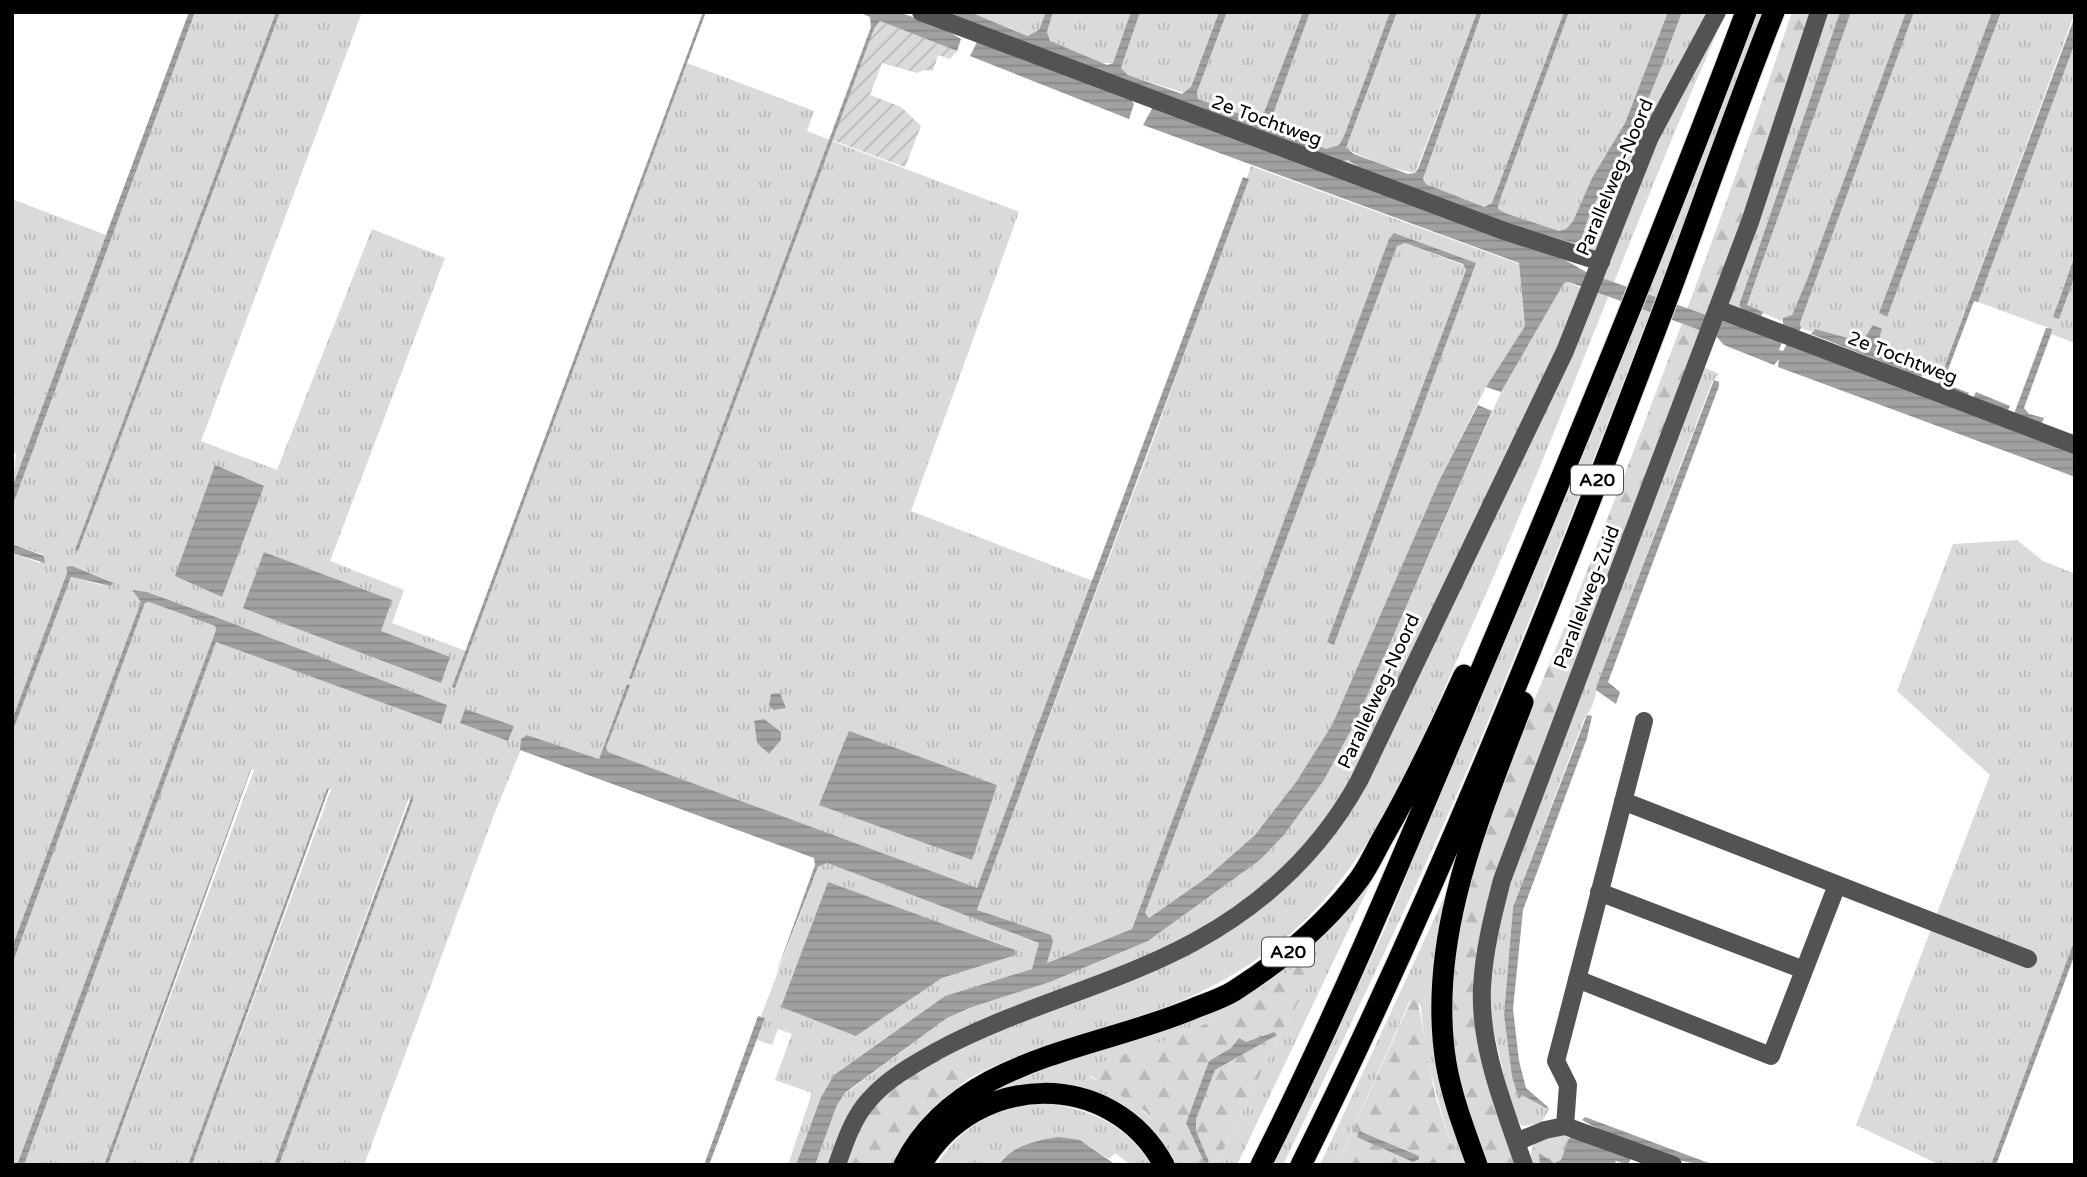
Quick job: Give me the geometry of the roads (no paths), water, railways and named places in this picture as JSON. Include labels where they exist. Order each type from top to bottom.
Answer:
[{"type":"highway","name":"A20","points":[[1261,1165],[1367,940],[1518,584],[1643,279],[1746,12]]},
{"type":"highway","name":"A20","points":[[1301,1165],[1375,1014],[1539,630],[1656,331],[1774,12]]},
{"type":"highway","name":"A20","points":[[904,1165],[934,1121],[979,1087],[1012,1070],[1120,1035],[1231,993],[1276,961],[1321,923],[1360,877],[1408,793],[1497,603],[1518,584]]},
{"type":"highway","name":"A20","points":[[1477,1165],[1454,1101],[1446,1061],[1441,1005],[1446,939],[1478,820],[1538,662],[1539,630]]},
{"type":"highway","points":[[922,1165],[943,1136],[970,1113],[1001,1098],[1042,1093],[1066,1094],[1106,1107],[1140,1132],[1164,1165]]},
{"type":"street","name":"2e Tochtweg","points":[[921,12],[1599,267]]},
{"type":"street","name":"Parallelweg-Noord","points":[[837,1165],[861,1110],[871,1098],[903,1072],[984,1027],[1107,980],[1195,941],[1265,894],[1329,831],[1359,781],[1418,652],[1559,363],[1650,137],[1717,12]]},
{"type":"street","name":"Parallelweg-Zuid","points":[[1524,1165],[1493,1065],[1482,1012],[1488,933],[1502,880],[1767,173],[1819,12]]},
{"type":"street","name":"2e Tochtweg","points":[[1715,312],[2075,445]]},
{"type":"street","points":[[1565,1126],[1568,1085],[1556,1061],[1644,721]]},
{"type":"street","points":[[1623,801],[2028,960]]},
{"type":"street","points":[[1577,979],[1771,1056],[1837,885]]},
{"type":"street","points":[[1599,892],[1804,970]]},
{"type":"street","points":[[1516,1142],[1545,1130],[1565,1126],[1673,1165]]}]
